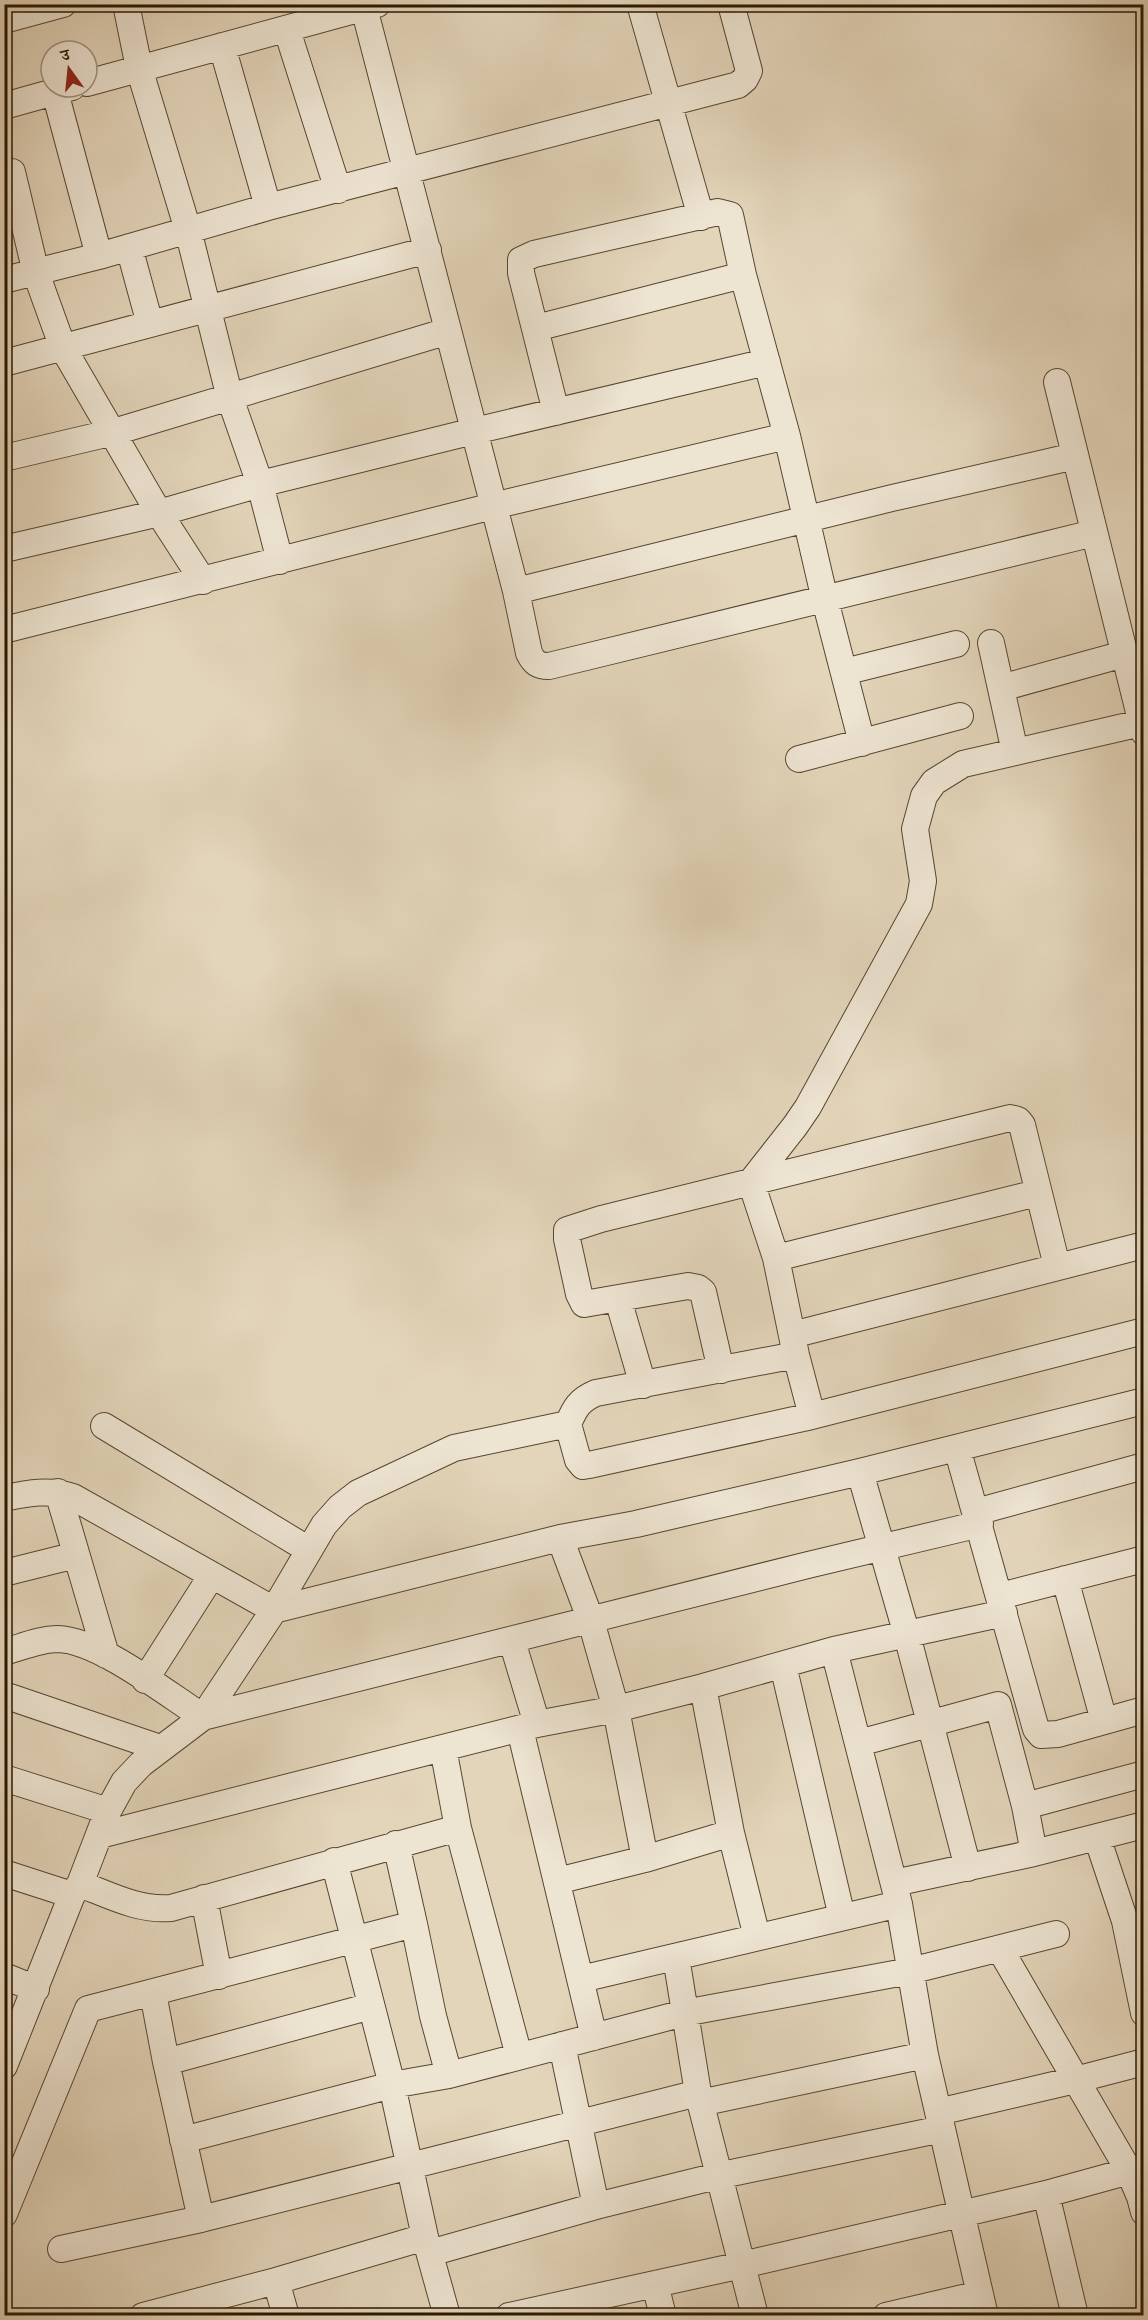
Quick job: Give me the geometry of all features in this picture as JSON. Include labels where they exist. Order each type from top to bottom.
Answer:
[{"type":"street","points":[[4,20],[63,4]]},
{"type":"street","points":[[126,4],[139,68],[188,230],[230,398],[260,484],[280,561]]},
{"type":"street","points":[[640,4],[701,217]]},
{"type":"street","points":[[4,280],[99,256],[268,207],[738,85],[746,79],[749,71],[731,4]]},
{"type":"street","points":[[99,80],[368,6],[405,171],[428,250],[533,661],[539,666],[549,666],[825,600],[1094,533]]},
{"type":"street","points":[[287,30],[338,190]]},
{"type":"street","points":[[222,46],[268,207]]},
{"type":"street","points":[[4,106],[39,96]]},
{"type":"street","points":[[65,99],[99,256]]},
{"type":"street","points":[[4,173],[12,172],[36,273],[63,348],[114,432],[159,513],[203,581]]},
{"type":"street","points":[[556,412],[521,273],[521,261],[534,254],[718,212],[730,215],[743,275],[787,436],[825,600],[862,743]]},
{"type":"street","points":[[129,247],[150,324]]},
{"type":"street","points":[[4,363],[428,250]]},
{"type":"street","points":[[536,328],[743,275]]},
{"type":"street","points":[[4,458],[114,432],[448,332]]},
{"type":"street","points":[[4,549],[159,513],[260,484],[474,431],[767,362]]},
{"type":"street","points":[[751,1182],[813,1099],[919,904],[922,881],[915,829],[924,796],[934,782],[963,764],[1142,728],[1057,382]]},
{"type":"street","points":[[4,630],[493,506],[787,436]]},
{"type":"street","points":[[516,591],[892,498],[1075,456]]},
{"type":"street","points":[[991,643],[1015,752]]},
{"type":"street","points":[[844,672],[956,644]]},
{"type":"street","points":[[1001,687],[1124,654]]},
{"type":"street","points":[[799,759],[960,716]]},
{"type":"street","points":[[721,1370],[703,1292],[698,1288],[688,1286],[584,1304],[581,1300],[567,1230],[601,1219],[1011,1118],[1018,1120],[1022,1125],[1037,1193],[1057,1266]]},
{"type":"street","points":[[751,1182],[776,1258],[812,1416]]},
{"type":"street","points":[[776,1258],[1037,1193]]},
{"type":"street","points":[[1143,1245],[1057,1266],[794,1345],[721,1370],[596,1393],[584,1398],[576,1405],[568,1424],[578,1460],[583,1466],[812,1416],[1143,1331]]},
{"type":"street","points":[[618,1299],[643,1385]]},
{"type":"street","points":[[4,1498],[43,1491],[73,1497],[274,1610],[560,1538],[636,1524],[860,1472],[1143,1401]]},
{"type":"street","points":[[203,1718],[274,1610],[324,1525],[340,1507],[358,1493],[453,1448],[568,1424]]},
{"type":"street","points":[[104,1426],[309,1550]]},
{"type":"street","points":[[957,1448],[1036,1729],[1041,1735],[1058,1734],[1143,1710]]},
{"type":"street","points":[[4,2066],[76,1889],[124,1782],[160,1748],[203,1718],[883,1547],[1143,1466]]},
{"type":"street","points":[[860,1472],[883,1547],[968,1868]]},
{"type":"street","points":[[57,1492],[106,1655]]},
{"type":"street","points":[[560,1538],[591,1621],[616,1708],[645,1859]]},
{"type":"street","points":[[4,1573],[76,1555]]},
{"type":"street","points":[[4,1778],[104,1823],[443,1748],[703,1687],[834,1650],[907,1635],[1002,1604],[1065,1579],[1142,1566]]},
{"type":"street","points":[[145,1680],[212,1575]]},
{"type":"street","points":[[1065,1579],[1104,1721]]},
{"type":"street","points":[[4,1652],[36,1642],[56,1639],[75,1641],[106,1655],[203,1718]]},
{"type":"street","points":[[512,1641],[556,1881],[594,2037]]},
{"type":"street","points":[[834,1650],[896,1893],[925,2055],[982,2305],[886,2316]]},
{"type":"street","points":[[783,1665],[843,1917]]},
{"type":"street","points":[[703,1687],[731,1833],[757,1936]]},
{"type":"street","points":[[4,1695],[160,1748]]},
{"type":"street","points":[[859,1743],[1027,1696]]},
{"type":"street","points":[[998,1705],[1025,1806],[1034,1853]]},
{"type":"street","points":[[443,1748],[458,1828],[519,2056]]},
{"type":"street","points":[[1025,1806],[1143,1774]]},
{"type":"street","points":[[581,1979],[843,1917],[896,1893],[968,1868],[1143,1825]]},
{"type":"street","points":[[4,1873],[154,1909],[171,1908],[458,1828]]},
{"type":"street","points":[[556,1881],[645,1859],[731,1833]]},
{"type":"street","points":[[1097,1837],[1134,1919],[1142,2002]]},
{"type":"street","points":[[396,1844],[433,2016],[449,2075]]},
{"type":"street","points":[[334,1862],[392,2085],[428,2245],[440,2314]]},
{"type":"street","points":[[204,1899],[219,1976]]},
{"type":"street","points":[[4,2214],[88,2009],[414,1924]]},
{"type":"street","points":[[183,2140],[392,2085],[449,2075],[684,2013],[910,1971],[1056,1934]]},
{"type":"street","points":[[1000,1949],[1075,2080],[1136,2169],[1142,2204]]},
{"type":"street","points":[[676,1957],[699,2098],[717,2176],[755,2316]]},
{"type":"street","points":[[4,1976],[36,1989]]},
{"type":"street","points":[[153,1993],[201,2219]]},
{"type":"street","points":[[166,2062],[371,2006]]},
{"type":"street","points":[[562,2045],[596,2206]]},
{"type":"street","points":[[61,2249],[201,2219],[580,2123],[925,2055]]},
{"type":"street","points":[[143,2316],[276,2281],[596,2206],[940,2120],[1143,2062]]},
{"type":"street","points":[[509,2316],[742,2265],[1046,2194],[1136,2169]]},
{"type":"street","points":[[1046,2194],[1075,2316]]},
{"type":"street","points":[[276,2281],[286,2316]]},
{"type":"street","points":[[655,2284],[663,2316]]}]
